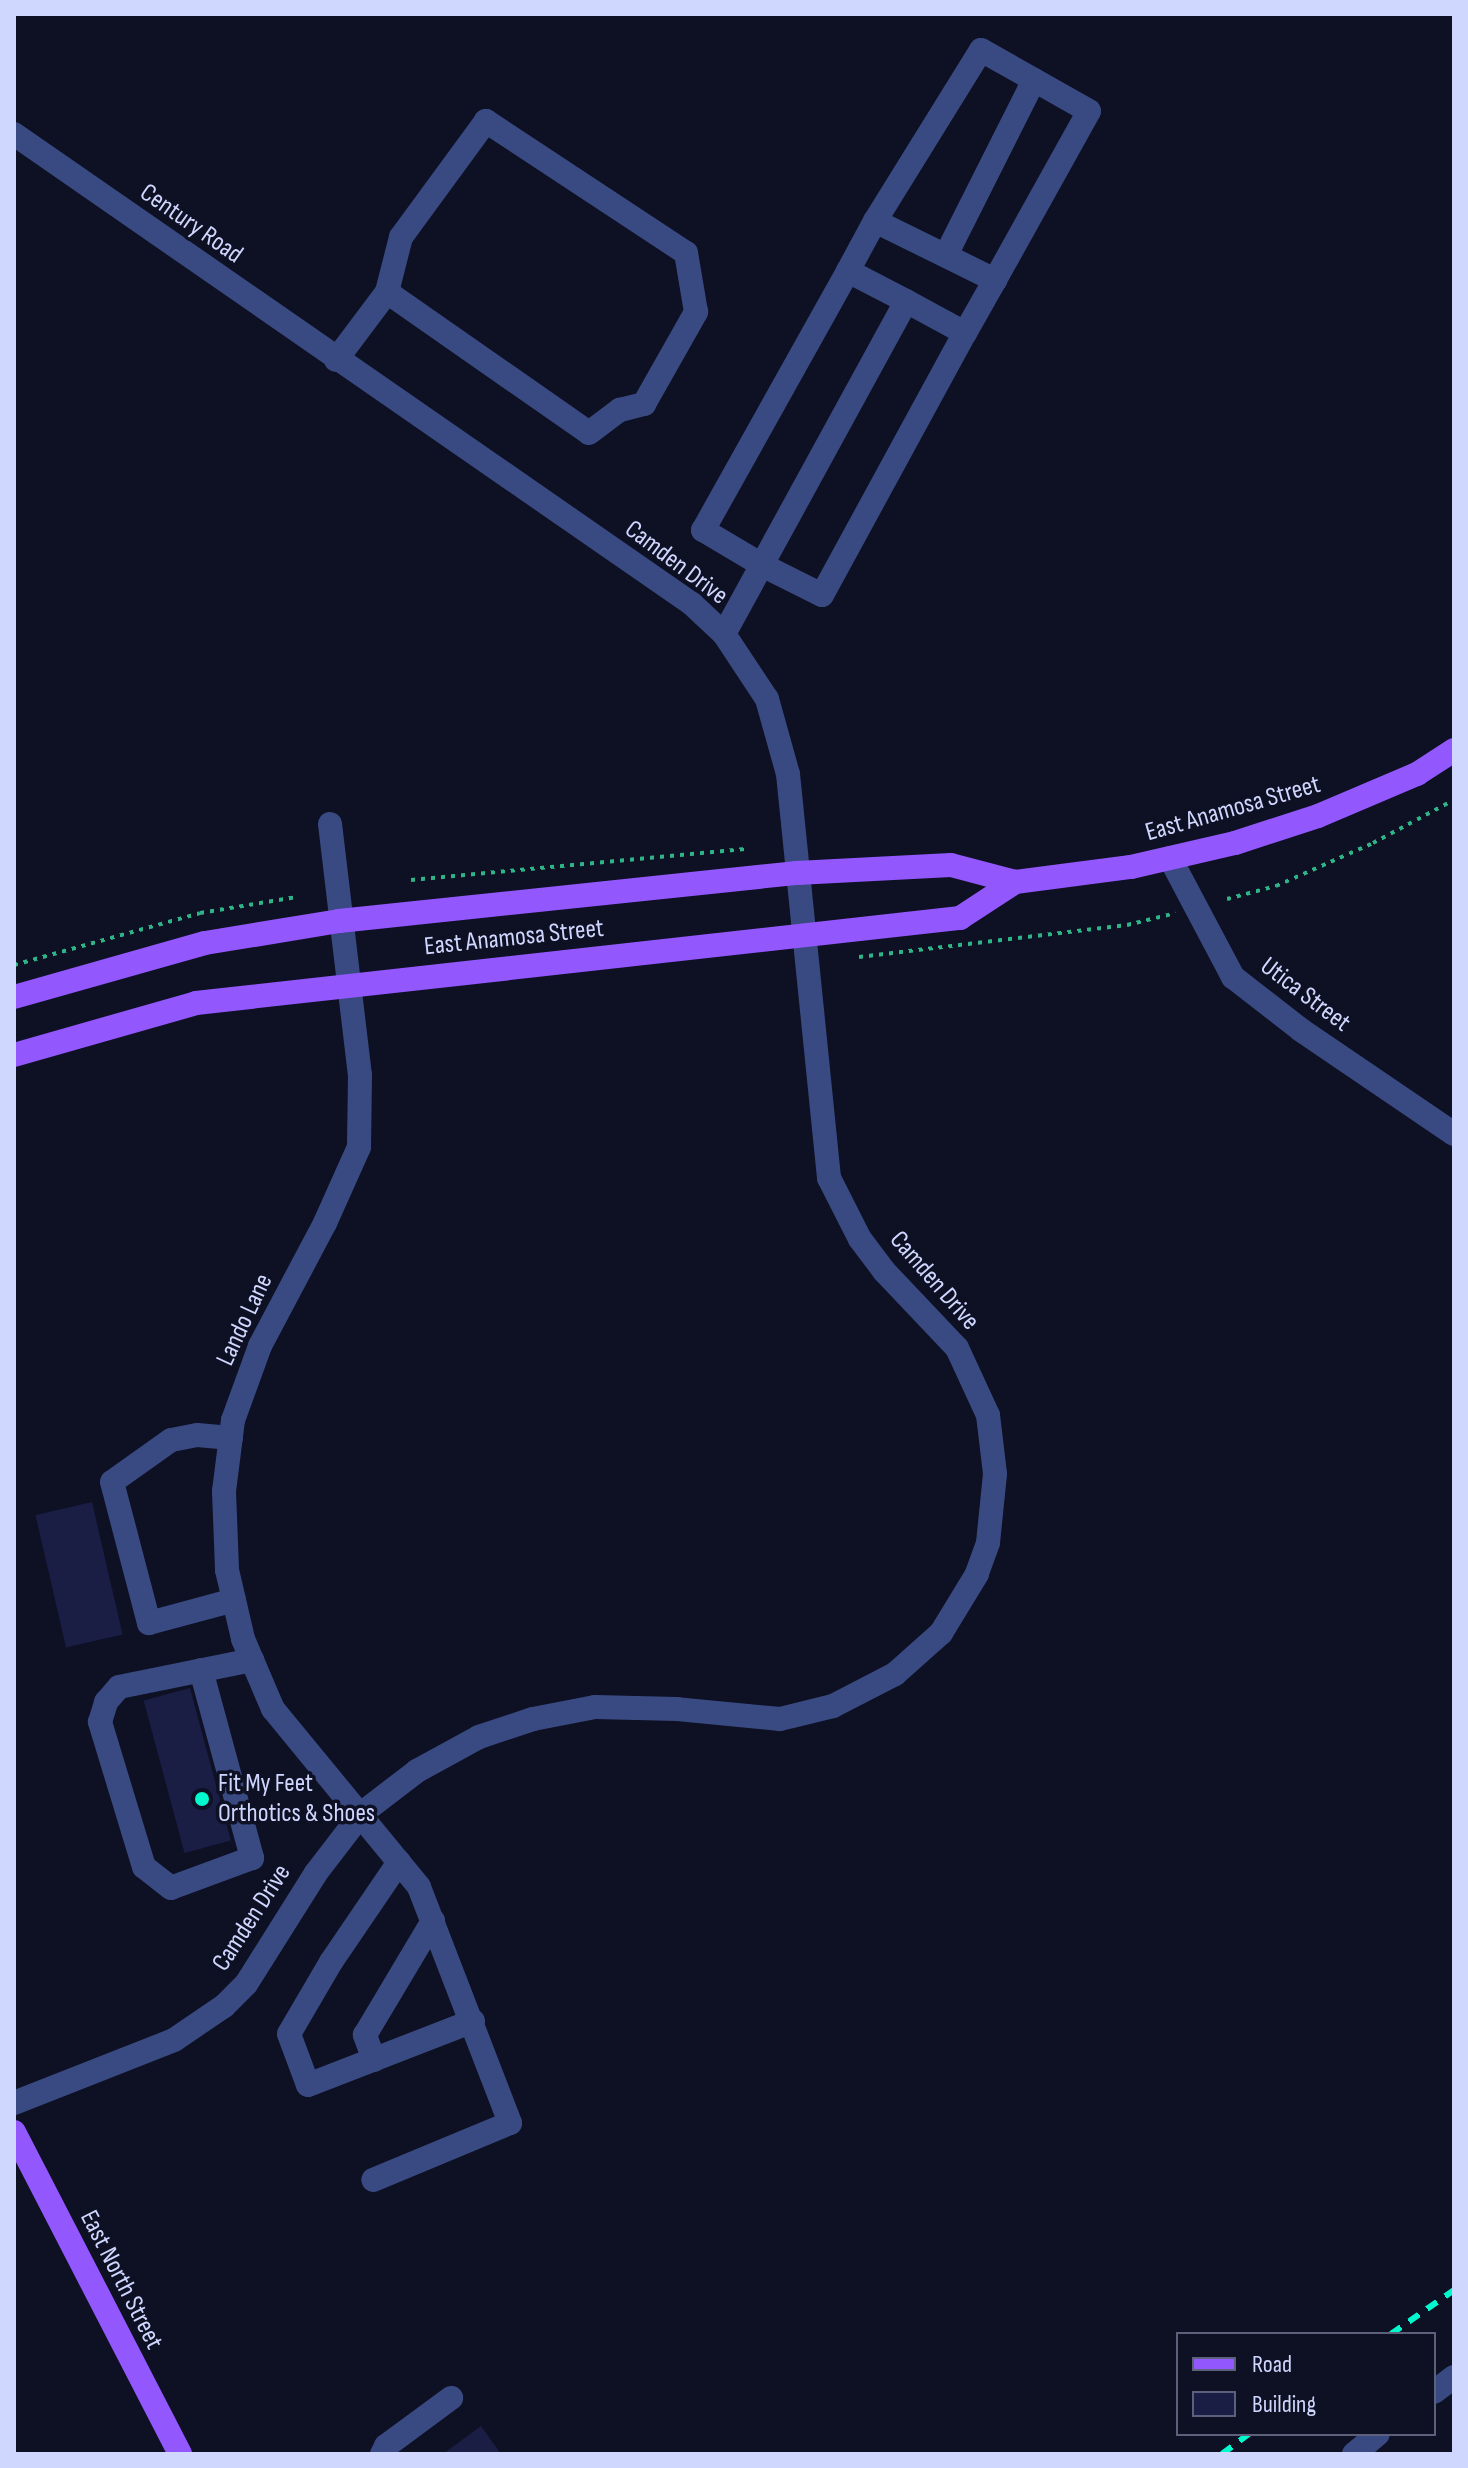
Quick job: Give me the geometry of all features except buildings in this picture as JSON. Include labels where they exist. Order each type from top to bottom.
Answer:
[{"type":"main road","name":"East Anamosa Street","points":[[14,997],[205,943],[339,921],[797,873],[951,865],[1015,882],[1131,867],[1235,843],[1318,816],[1417,774],[1454,750]]},
{"type":"main road","name":"East Anamosa Street","points":[[14,1055],[196,1003],[347,983],[804,937],[960,918],[1015,882]]},
{"type":"main road","name":"East North Street","points":[[14,2132],[180,2454]]},
{"type":"street","points":[[981,50],[1034,80],[1089,111],[822,595],[762,565],[703,530],[875,221],[981,50]]},
{"type":"street","points":[[946,255],[1034,80]]},
{"type":"street","points":[[336,360],[387,292],[401,237],[486,121],[686,253],[696,312],[644,404],[620,410],[589,433],[387,292]]},
{"type":"street","name":"Century Road","points":[[14,134],[336,360]]},
{"type":"street","points":[[875,221],[995,280]]},
{"type":"street","points":[[848,271],[965,333]]},
{"type":"street","points":[[724,634],[906,301]]},
{"type":"street","name":"Camden Drive","points":[[14,2103],[174,2040],[224,2006],[246,1984],[316,1873],[362,1813],[391,1788],[479,1737],[533,1719],[595,1707],[780,1719],[833,1706],[863,1693],[921,1655],[960,1607],[988,1543],[995,1508],[993,1443],[988,1415],[957,1348],[884,1271],[860,1239],[829,1178],[788,774],[767,699],[724,634],[692,604],[336,360]]},
{"type":"street","name":"Lando Lane","points":[[330,824],[339,921],[360,1075],[359,1147],[325,1223],[260,1346],[233,1420],[224,1491],[227,1570],[252,1660],[273,1709],[362,1813],[419,1887],[510,2123],[373,2180]]},
{"type":"street","name":"Utica Street","points":[[1170,858],[1233,977],[1301,1030],[1454,1134]]},
{"type":"street","points":[[231,1438],[197,1435],[171,1440],[112,1482],[149,1623],[234,1600]]},
{"type":"street","points":[[201,1670],[252,1858],[171,1888],[144,1867],[100,1722],[106,1702],[119,1687],[201,1670],[252,1660]]},
{"type":"street","points":[[399,1862],[339,1949],[289,2034],[308,2085],[473,2021]]},
{"type":"street","points":[[374,2060],[365,2035],[433,1921]]},
{"type":"street","points":[[1436,2390],[1454,2377]]},
{"type":"street","points":[[382,2454],[386,2446],[451,2398]]},
{"type":"street","points":[[1354,2454],[1376,2436]]},
{"type":"path","points":[[1227,899],[1276,886],[1318,868],[1454,800]]},
{"type":"path","points":[[411,880],[748,849]]},
{"type":"path","points":[[14,965],[200,913],[297,897]]},
{"type":"path","points":[[859,957],[1127,925],[1178,913]]},
{"type":"railway","points":[[1394,2332],[1454,2290]]},
{"type":"railway","points":[[1222,2454],[1246,2436]]},
{"type":"place","name":"Fit My Feet Orthotics & Shoes","points":[[202,1799]]}]
